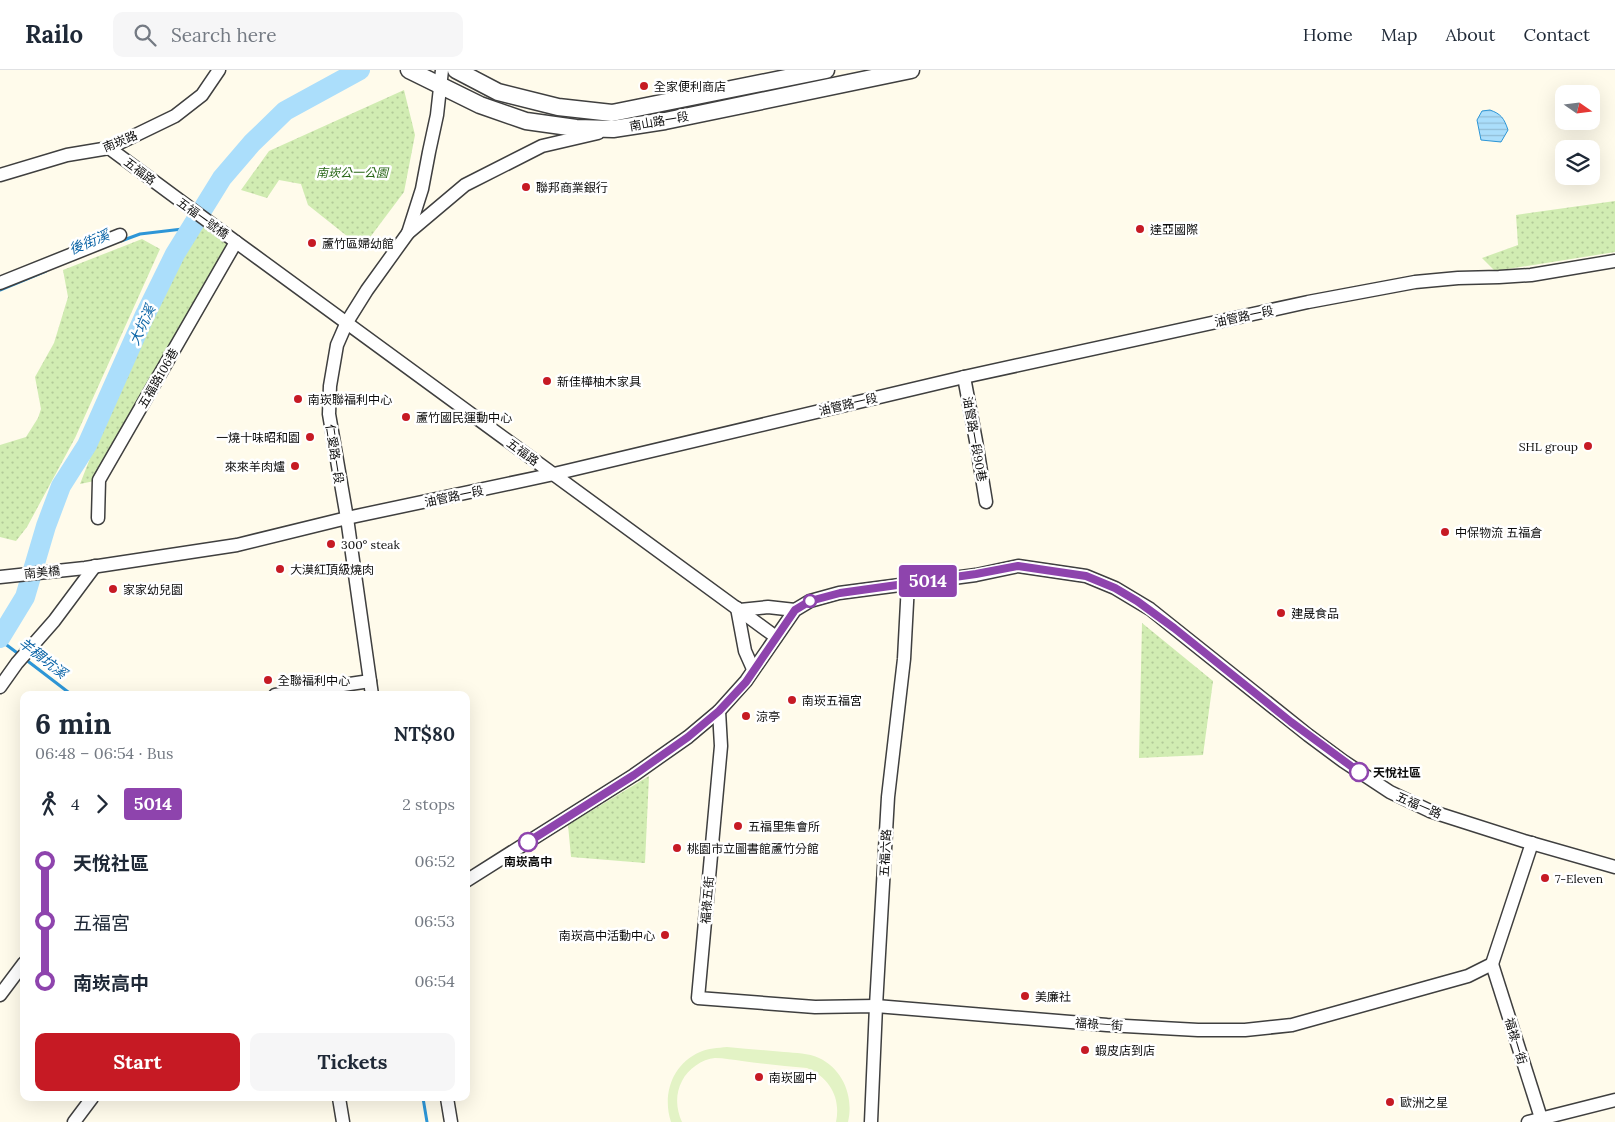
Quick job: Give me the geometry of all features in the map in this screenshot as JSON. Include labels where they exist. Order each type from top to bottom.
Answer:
[{"type":"street","name":"南崁路","points":[[0,175],[67,155],[109,148],[176,116],[202,95],[219,70]]},
{"type":"street","name":"南山路一段","points":[[456,70],[498,92],[558,107],[612,113],[826,70]]},
{"type":"street","name":"南山路一段","points":[[411,71],[441,78],[480,105],[526,121],[576,128],[613,129],[665,120],[863,75],[911,70]]},
{"type":"street","name":"仁愛路一段","points":[[408,233],[422,189],[437,115],[441,78]]},
{"type":"street","name":"仁愛路一段","points":[[371,691],[347,518],[329,414],[330,386],[338,345],[347,322],[367,290],[408,233],[465,185],[542,146],[613,129]]},
{"type":"street","name":"五福路","points":[[109,148],[170,194]]},
{"type":"street","name":"五福一號橋","points":[[170,194],[236,242]]},
{"type":"street","points":[[0,283],[120,235]]},
{"type":"street","name":"五福路","points":[[236,242],[776,637]]},
{"type":"street","name":"五福路106巷","points":[[98,518],[99,480],[236,242]]},
{"type":"street","name":"油管路一段","points":[[90,567],[237,545],[347,518],[554,474],[964,376],[1308,302],[1415,282],[1531,274],[1615,261]]},
{"type":"street","name":"油管路一段90巷","points":[[964,376],[986,502]]},
{"type":"street","name":"五福一路","points":[[470,879],[634,775],[688,737],[719,711],[746,682],[795,610],[810,601],[840,593],[976,574],[1018,566],[1094,579],[1115,588],[1150,609],[1302,731],[1390,792],[1430,811],[1615,867]]},
{"type":"street","points":[[0,687],[17,663],[54,621],[90,567]]},
{"type":"street","name":"南美橋","points":[[0,577],[90,567]]},
{"type":"street","name":"五福六路","points":[[871,1122],[888,797],[904,659],[908,584]]},
{"type":"street","points":[[753,670],[745,650],[739,609],[768,607],[795,610]]},
{"type":"street","points":[[302,691],[370,681]]},
{"type":"street","name":"福祿五街","points":[[698,998],[721,746],[719,711]]},
{"type":"street","points":[[1492,964],[1532,843]]},
{"type":"street","name":"福祿一街","points":[[698,998],[815,1006],[876,1006],[1106,1025],[1198,1030],[1245,1030],[1292,1025],[1468,976],[1492,964],[1534,1120]]},
{"type":"street","points":[[0,995],[20,968]]},
{"type":"street","points":[[1534,1120],[1615,1100]]},
{"type":"street","points":[[74,1122],[90,1101]]},
{"type":"street","points":[[339,1101],[343,1122]]},
{"type":"street","points":[[448,1101],[451,1122]]},
{"type":"green space","name":"南崁公一公園","points":[[404,90],[415,135],[404,192],[362,248],[308,205],[301,184],[279,180],[267,198],[241,190],[269,151]]},
{"type":"green space","points":[[1615,201],[1615,252],[1495,271],[1482,258],[1518,245],[1516,215]]},
{"type":"green space","points":[[199,215],[236,242],[99,480],[80,484],[94,448],[116,379],[175,272],[180,249]]},
{"type":"green space","points":[[142,239],[160,249],[75,438],[27,527],[16,541],[0,537],[0,445],[26,437],[38,418],[41,409],[35,377],[54,343],[68,297],[63,270]]},
{"type":"green space","points":[[1142,623],[1213,681],[1203,755],[1139,758]]},
{"type":"green space","points":[[649,776],[645,863],[571,857],[568,825]]},
{"type":"green space","points":[[727,1047],[806,1054],[819,1058],[834,1069],[845,1085],[849,1103],[848,1122],[836,1122],[837,1105],[832,1090],[822,1077],[807,1068],[715,1058],[700,1063],[685,1077],[677,1096],[678,1112],[682,1122],[671,1122],[668,1101],[669,1091],[676,1072],[690,1057],[700,1052]]},
{"type":"water","points":[[1490,110],[1502,117],[1508,130],[1501,142],[1481,140],[1477,120],[1482,111]]},
{"type":"waterway","name":"大坑溪","points":[[0,638],[25,597],[46,526],[61,486],[87,445],[144,317],[175,254],[222,178],[252,143],[285,111],[360,70]]},
{"type":"waterway","name":"後街溪","points":[[121,241],[140,234],[191,228]]},
{"type":"waterway","name":"後街溪","points":[[0,290],[46,271]]},
{"type":"waterway","name":"羊稠坑溪","points":[[0,640],[20,655]]},
{"type":"waterway","name":"羊稠坑溪","points":[[25,659],[67,691]]},
{"type":"waterway","name":"羊稠坑溪","points":[[424,1101],[427,1122]]},
{"type":"bus line","name":"5014","points":[[528,842],[634,775],[688,737],[719,711],[746,682],[795,610],[810,601],[840,593],[976,574],[1018,566],[1086,576],[1115,588],[1137,601],[1150,609],[1291,722],[1359,772]]},
{"type":"place","name":"全家便利商店","points":[[644,86]]},
{"type":"place","name":"聯邦商業銀行","points":[[526,187]]},
{"type":"place","name":"達亞國際","points":[[1140,229]]},
{"type":"place","name":"蘆竹區婦幼館","points":[[312,243]]},
{"type":"place","name":"新佳樺柚木家具","points":[[547,381]]},
{"type":"place","name":"南崁聯福利中心","points":[[298,399]]},
{"type":"place","name":"蘆竹國民運動中心","points":[[406,417]]},
{"type":"place","name":"一燒十味昭和園","points":[[310,437]]},
{"type":"place","name":"SHL group","points":[[1588,446]]},
{"type":"place","name":"來來羊肉爐","points":[[295,466]]},
{"type":"place","name":"中保物流 五福倉","points":[[1445,532]]},
{"type":"place","name":"300° steak","points":[[331,544]]},
{"type":"place","name":"大漠紅頂級燒肉","points":[[280,569]]},
{"type":"place","name":"家家幼兒園","points":[[113,589]]},
{"type":"place","name":"建晟食品","points":[[1281,613]]},
{"type":"place","name":"全聯福利中心","points":[[268,680]]},
{"type":"place","name":"南崁五福宮","points":[[792,700]]},
{"type":"place","name":"涼亭","points":[[746,716]]},
{"type":"place","name":"天悅社區","points":[[1359,772]]},
{"type":"place","name":"五福里集會所","points":[[738,826]]},
{"type":"place","name":"南崁高中","points":[[528,842]]},
{"type":"place","name":"桃園市立圖書館蘆竹分館","points":[[677,848]]},
{"type":"place","name":"7-Eleven","points":[[1545,878]]},
{"type":"place","name":"南崁高中活動中心","points":[[665,935]]},
{"type":"place","name":"美廉社","points":[[1025,996]]},
{"type":"place","name":"蝦皮店到店","points":[[1085,1050]]},
{"type":"place","name":"南崁國中","points":[[759,1077]]},
{"type":"place","name":"歐洲之星","points":[[1390,1102]]}]
